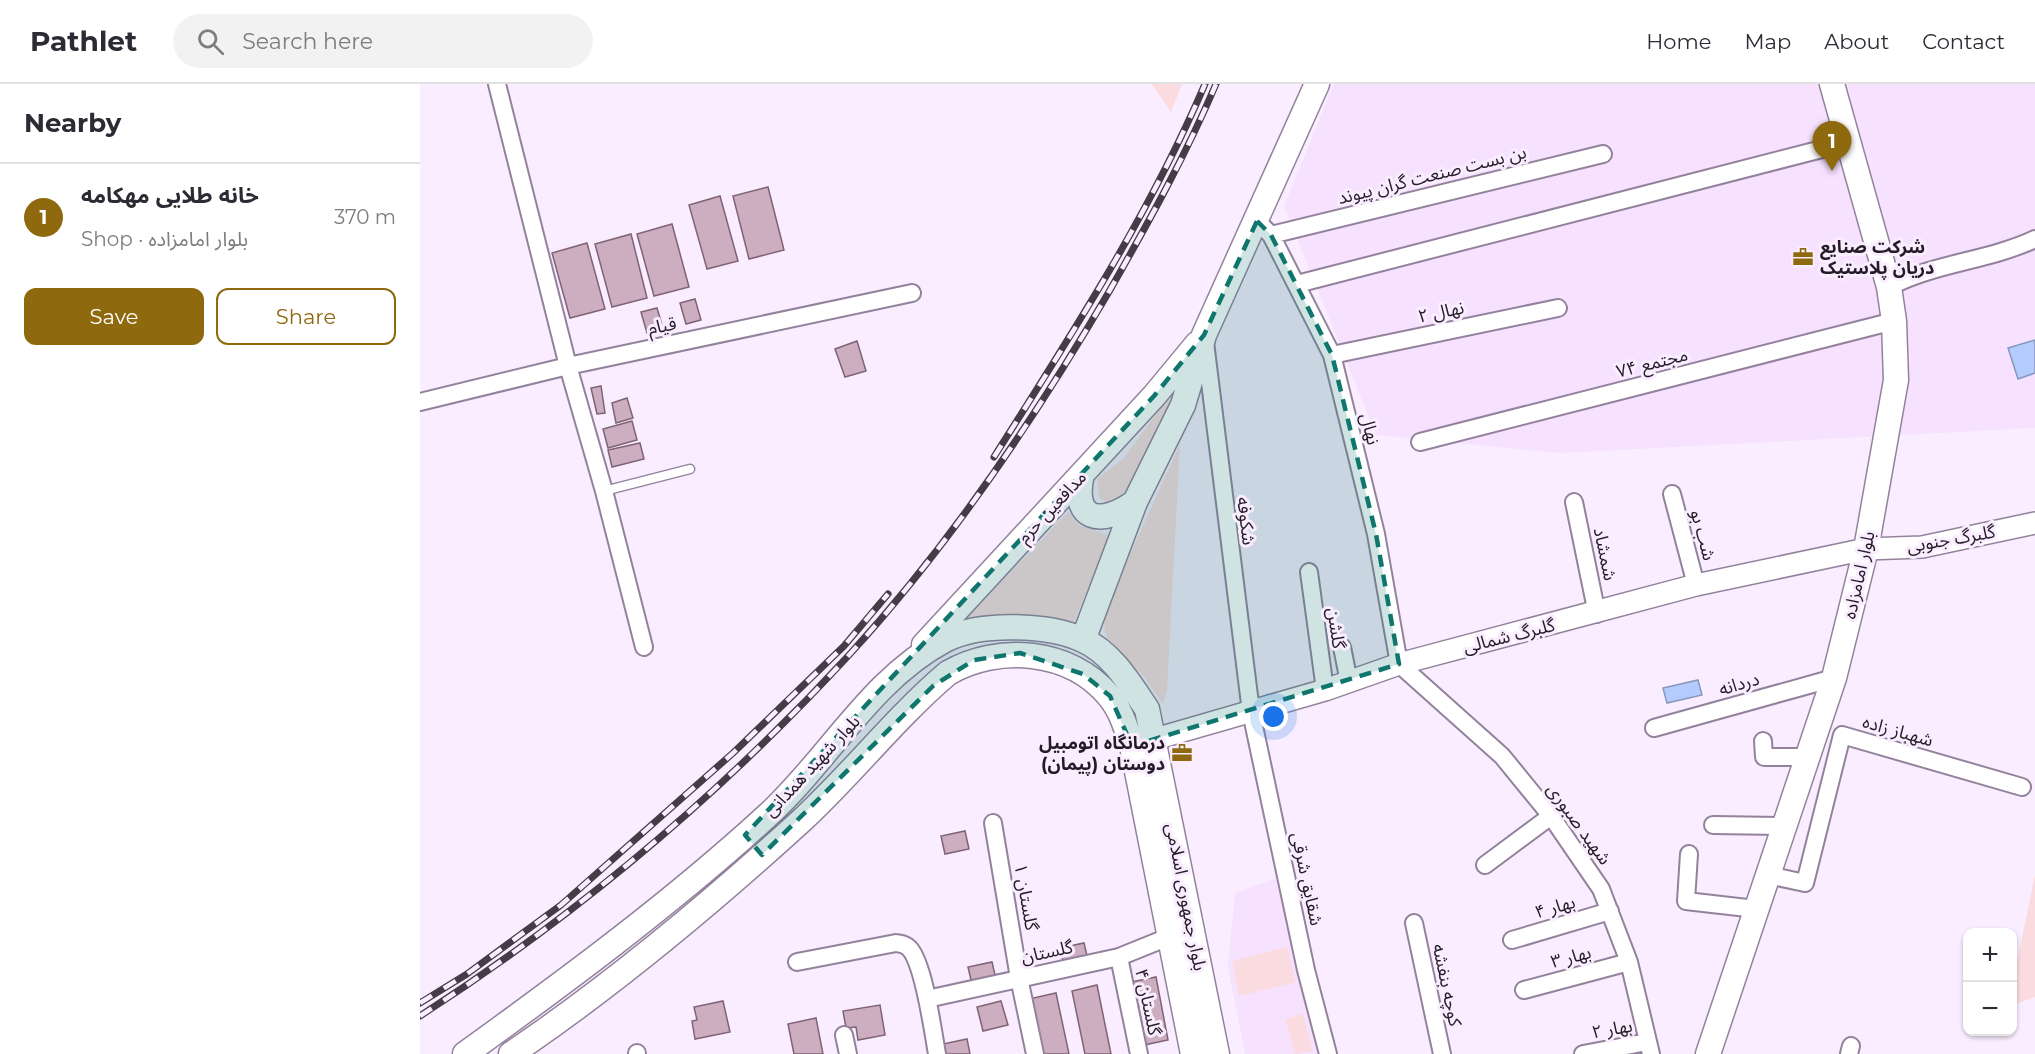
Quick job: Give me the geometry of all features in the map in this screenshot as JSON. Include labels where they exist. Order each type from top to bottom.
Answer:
[{"type":"main road","name":"مدافعین حرم","points":[[896,675],[1154,396],[1204,335],[1264,228],[1317,84]]},
{"type":"main road","name":"بلوار امامزاده","points":[[1708,1054],[1834,678],[1866,549],[1896,380],[1894,321],[1888,287],[1832,84]]},
{"type":"main road","name":"مدافعین حرم","points":[[1083,640],[1135,502],[1183,405],[1204,335]]},
{"type":"main road","points":[[1082,474],[1077,495],[1082,507],[1092,516],[1107,518],[1118,514],[1135,502]]},
{"type":"main road","name":"بلوار شهید همدانی","points":[[465,1054],[627,935],[745,835],[770,813],[896,675],[946,639],[979,629],[1016,626],[1083,640],[1108,658],[1127,678],[1147,709],[1155,739]]},
{"type":"main road","name":"بلوار شهید همدانی","points":[[511,1054],[638,959],[762,855],[853,770],[948,673],[975,660],[1020,653],[1041,657],[1083,674],[1110,696],[1122,716],[1132,746]]},
{"type":"main road","points":[[1132,746],[1155,739]]},
{"type":"main road","name":"بلوار جمهوری اسلامی","points":[[1155,739],[1217,1054]]},
{"type":"main road","name":"بلوار جمهوری اسلامی","points":[[1132,746],[1172,936],[1193,1054]]},
{"type":"main road","points":[[745,835],[762,855]]},
{"type":"street","points":[[497,84],[568,366],[604,491],[644,647]]},
{"type":"street","points":[[1297,284],[1826,148]]},
{"type":"street","name":"بن بست صنعت گران پیوند","points":[[1264,228],[1603,154]]},
{"type":"street","name":"نهال","points":[[1264,228],[1297,284],[1332,355],[1376,534],[1399,664]]},
{"type":"street","points":[[1888,287],[1906,278],[2012,250],[2035,239]]},
{"type":"street","name":"قیام","points":[[420,402],[568,366],[912,292]]},
{"type":"street","name":"نهال ۲","points":[[1332,355],[1558,308]]},
{"type":"street","name":"مجتمع ۷۴","points":[[1420,442],[1894,321]]},
{"type":"street","name":"شکوفه","points":[[1204,335],[1251,712]]},
{"type":"street","name":"شب بو","points":[[1672,494],[1696,585]]},
{"type":"street","name":"شمشاد","points":[[1574,501],[1597,614]]},
{"type":"street","name":"گلبرگ جنوبی","points":[[1866,549],[1922,547],[2035,523]]},
{"type":"street","name":"گلبرگ شمالی","points":[[1155,739],[1325,690],[1399,664],[1597,614],[1696,585],[1866,549]]},
{"type":"street","name":"گلشن","points":[[1309,572],[1325,690]]},
{"type":"street","points":[[1342,647],[1349,682]]},
{"type":"street","name":"شهید صبوری","points":[[1399,664],[1502,756],[1551,816],[1601,889],[1629,962],[1649,1048]]},
{"type":"street","name":"دردانه","points":[[1654,728],[1834,678]]},
{"type":"street","name":"شقایق شرقی","points":[[1251,712],[1306,970],[1328,1054]]},
{"type":"street","name":"شهباز زاده","points":[[1768,875],[1805,883],[1842,735],[2022,787]]},
{"type":"street","points":[[1763,749],[1808,757]]},
{"type":"street","points":[[1485,865],[1551,816]]},
{"type":"street","name":"گلستان ۱","points":[[993,823],[1019,978],[1035,1054]]},
{"type":"street","points":[[1713,825],[1785,826]]},
{"type":"street","points":[[1689,854],[1686,901],[1756,909]]},
{"type":"street","name":"بهار ۴","points":[[1512,940],[1610,911]]},
{"type":"street","name":"کوچه بنفشه","points":[[1414,923],[1442,1054]]},
{"type":"street","name":"گلستان","points":[[927,999],[1119,957],[1172,936]]},
{"type":"street","points":[[797,962],[896,943],[905,945],[914,956],[927,999],[937,1054]]},
{"type":"street","name":"گلستان ۴","points":[[1119,957],[1140,1054]]},
{"type":"street","name":"بهار ۳","points":[[1524,990],[1629,962]]},
{"type":"street","points":[[844,1035],[848,1054]]},
{"type":"street","name":"بهار ۲","points":[[1583,1054],[1649,1048]]},
{"type":"lane","points":[[604,491],[690,469]]},
{"type":"highlighted area","points":[[1257,221],[1271,235],[1332,355],[1376,534],[1399,664],[1132,746],[1110,696],[1083,674],[1020,653],[974,660],[933,686],[762,855],[745,835],[1154,396],[1204,335]]},
{"type":"shaded area","points":[[1152,84],[1182,84],[1171,112]]},
{"type":"shaded area","points":[[1334,84],[2035,84],[2035,428],[1560,453],[1376,435],[1284,206]]},
{"type":"shaded area","points":[[1178,385],[1144,467],[1135,482],[1112,508],[1099,497],[1097,479],[1123,459]]},
{"type":"shaded area","points":[[1180,444],[1167,691],[1163,704],[1141,673],[1110,642],[1104,627],[1107,605]]},
{"type":"shaded area","points":[[1068,512],[1079,525],[1110,536],[1072,626],[960,625]]},
{"type":"shaded area","points":[[2035,875],[2035,997],[2017,1004],[2017,962]]},
{"type":"shaded area","points":[[1277,878],[1321,1054],[1245,1054],[1228,967],[1235,893]]},
{"type":"shaded area","points":[[1287,947],[1296,982],[1239,996],[1232,961]]},
{"type":"shaded area","points":[[1303,1014],[1313,1051],[1295,1054],[1285,1019]]},
{"type":"water","points":[[2035,340],[2035,373],[2018,379],[2008,348]]},
{"type":"water","points":[[1698,680],[1702,695],[1667,703],[1663,688]]},
{"type":"building","points":[[768,187],[784,250],[749,259],[733,196]]},
{"type":"building","points":[[720,196],[738,261],[707,269],[689,205]]},
{"type":"building","points":[[672,224],[689,287],[654,296],[637,234]]},
{"type":"building","points":[[631,234],[647,298],[612,307],[595,244]]},
{"type":"building","points":[[587,243],[605,309],[570,318],[552,253]]},
{"type":"building","points":[[695,299],[701,320],[686,324],[680,303]]},
{"type":"building","points":[[657,308],[663,328],[647,333],[641,312]]},
{"type":"building","points":[[857,341],[866,371],[845,377],[835,349]]},
{"type":"building","points":[[601,386],[605,413],[597,414],[591,388]]},
{"type":"building","points":[[627,398],[633,418],[616,423],[612,403]]},
{"type":"building","points":[[632,421],[637,440],[608,448],[603,429]]},
{"type":"building","points":[[640,443],[644,459],[612,467],[608,450]]},
{"type":"building","points":[[965,831],[969,849],[945,854],[941,836]]},
{"type":"building","points":[[1084,943],[1088,960],[1064,965],[1060,948]]},
{"type":"building","points":[[992,962],[996,979],[972,984],[968,967]]},
{"type":"building","points":[[1156,977],[1168,1040],[1144,1045],[1131,982]]},
{"type":"building","points":[[1097,985],[1111,1054],[1085,1054],[1072,991]]},
{"type":"building","points":[[1056,993],[1069,1054],[1041,1054],[1029,999]]},
{"type":"building","points":[[723,1001],[730,1032],[695,1039],[692,1021],[697,1020],[694,1007]]},
{"type":"building","points":[[1001,1001],[1008,1025],[983,1031],[977,1007]]},
{"type":"building","points":[[880,1005],[885,1035],[858,1040],[856,1027],[846,1028],[843,1011]]},
{"type":"building","points":[[816,1018],[823,1054],[794,1054],[788,1024]]},
{"type":"building","points":[[967,1039],[970,1054],[945,1054],[943,1044]]},
{"type":"railway","points":[[994,457],[1134,228],[1183,133],[1205,84]]},
{"type":"railway","points":[[420,1016],[535,936],[646,849],[699,803],[801,706],[886,613],[922,570],[989,479],[1082,338],[1179,163],[1216,84]]},
{"type":"railway","points":[[420,1003],[467,974],[561,905],[733,753],[844,646],[888,594]]},
{"type":"place","name":"خانه طلایی مهکامه","points":[[1832,171]]},
{"type":"place","name":"شرکت صنایع دریان پلاستیک","points":[[1803,257]]},
{"type":"place","name":"درمانگاه اتومبیل دوستان (پیمان)","points":[[1182,753]]}]
